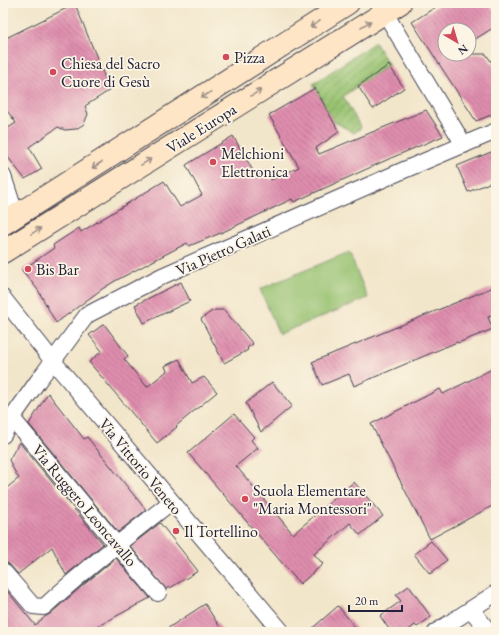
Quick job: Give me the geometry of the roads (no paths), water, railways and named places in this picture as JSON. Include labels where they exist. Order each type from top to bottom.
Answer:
[{"type":"street","name":"Viale Europa","points":[[10,220],[348,3]]},
{"type":"street","name":"Viale Europa","points":[[3,252],[388,6]]},
{"type":"street","points":[[388,6],[464,145]]},
{"type":"street","name":"Via Pietro Galati","points":[[3,435],[12,418],[52,360],[87,315],[162,276],[496,131]]},
{"type":"street","points":[[3,176],[10,220]]},
{"type":"street","name":"Via Vittorio Veneto","points":[[3,298],[52,360],[282,632]]},
{"type":"street","name":"Via Ruggero Leoncavallo","points":[[12,418],[158,593]]},
{"type":"street","points":[[3,572],[33,606],[44,607],[117,545],[171,502]]},
{"type":"street","points":[[436,632],[496,593]]},
{"type":"street","points":[[471,609],[489,632]]},
{"type":"place","name":"Pizza","points":[[226,57]]},
{"type":"place","name":"Chiesa del Sacro Cuore di Gesù","points":[[53,72]]},
{"type":"place","name":"Melchioni Elettronica","points":[[213,162]]},
{"type":"place","name":"Bis Bar","points":[[28,269]]},
{"type":"place","name":"Scuola Elementare \"Maria Montessori\"","points":[[245,499]]},
{"type":"place","name":"Il Tortellino","points":[[176,531]]}]
